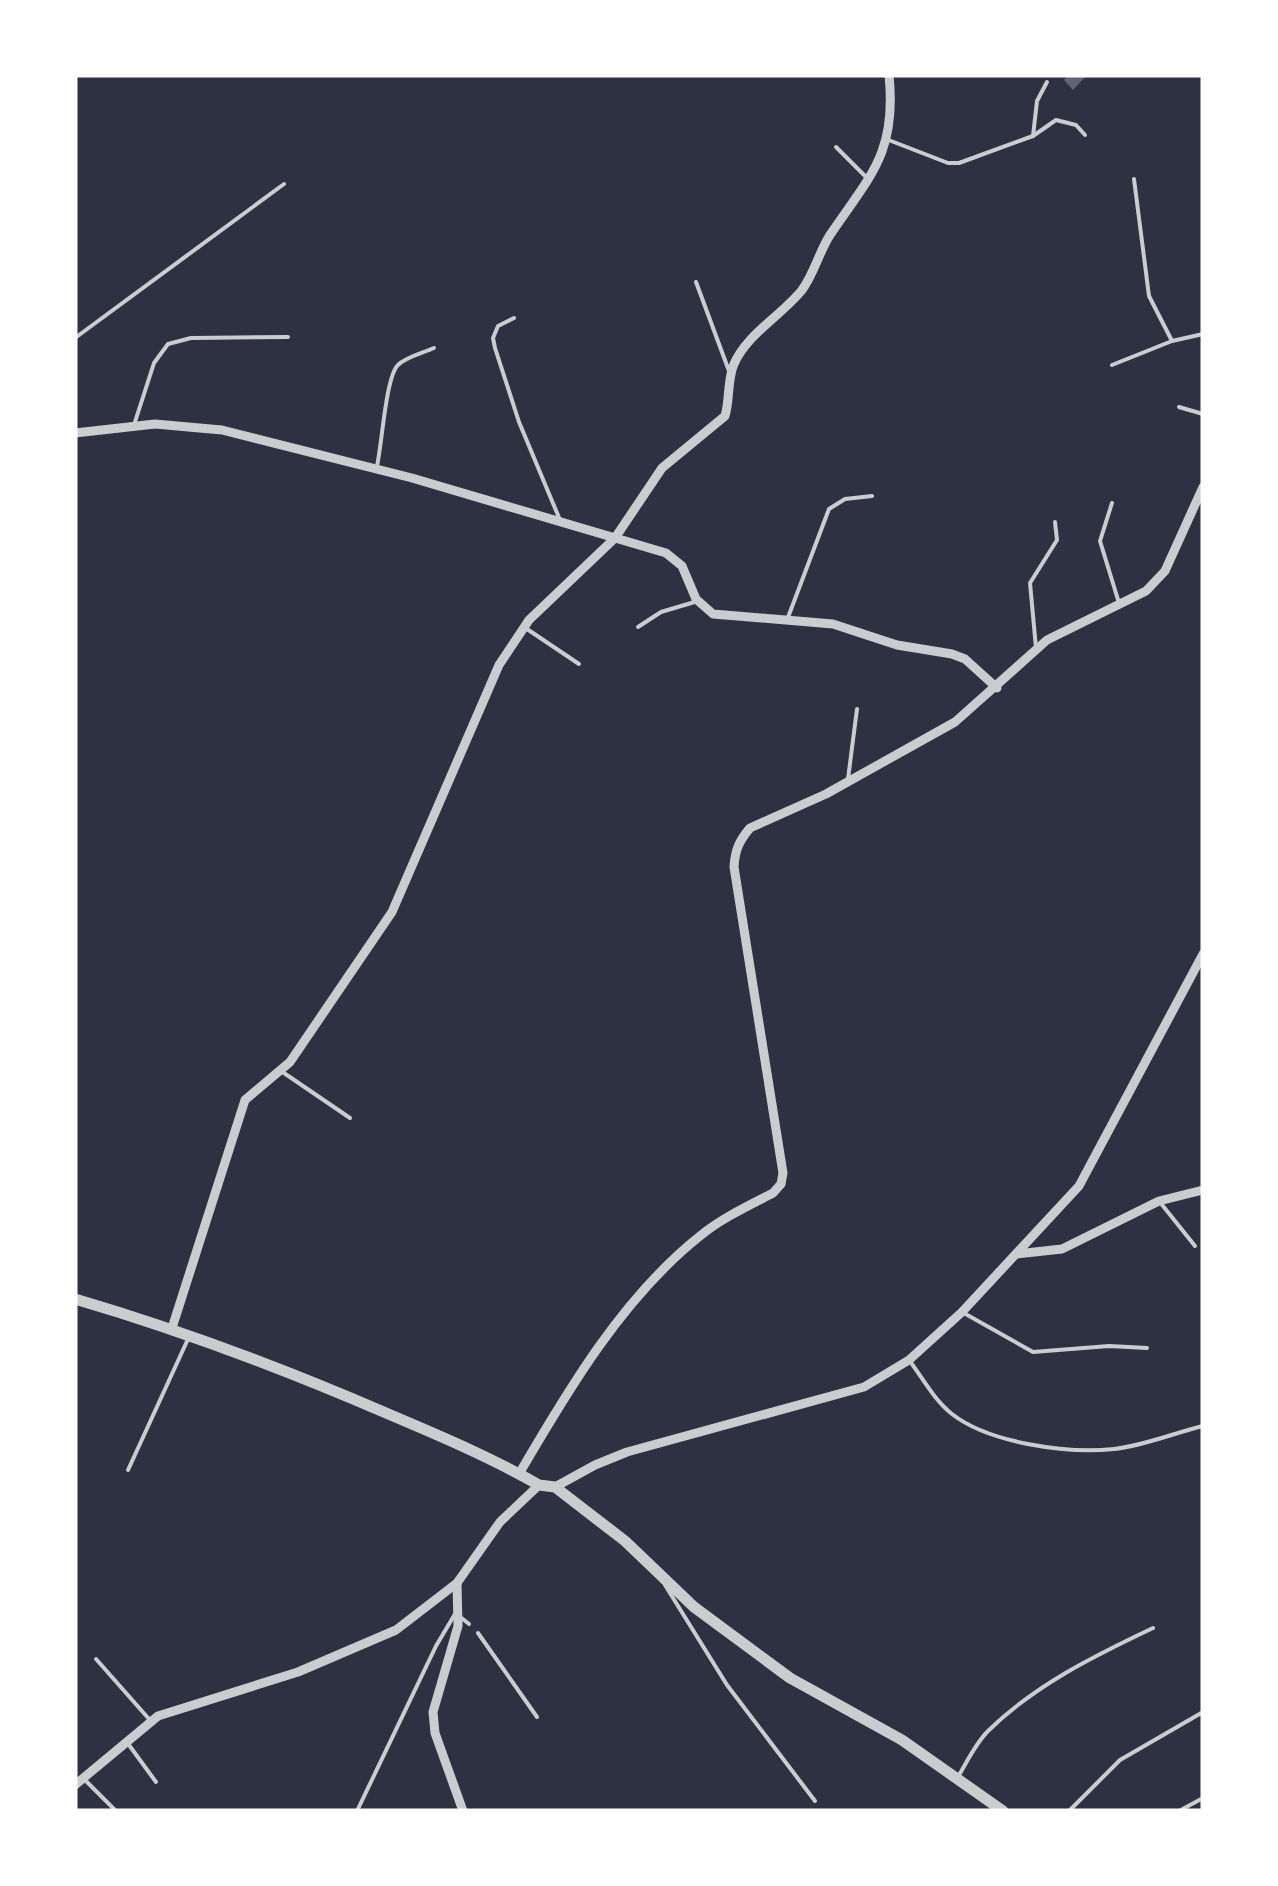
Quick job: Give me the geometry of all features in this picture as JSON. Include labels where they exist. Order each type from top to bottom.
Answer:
[{"type":"street","points":[[172,1328],[245,1100],[281,1071],[392,912],[499,665],[524,626],[615,538],[662,468],[725,416],[740,353],[801,291],[830,236],[870,180],[890,123],[889,75]]},
{"type":"street","points":[[75,433],[185,425],[222,430],[376,469],[676,558],[702,608],[724,617],[833,624],[897,645],[952,654],[997,688]]},
{"type":"street","points":[[519,1474],[556,1411],[644,1290],[703,1234],[773,1193],[781,1184],[783,1173],[734,867],[735,851],[750,828],[847,782],[955,722],[1057,634],[1156,584],[1203,487]]},
{"type":"street","points":[[75,1299],[190,1334],[364,1403],[538,1486],[555,1487],[595,1464],[627,1452],[864,1387],[908,1360],[962,1312],[1079,1186],[1203,954]]},
{"type":"street","points":[[1016,1254],[1062,1250],[1159,1201],[1203,1190]]},
{"type":"street","points":[[79,1781],[151,1721],[171,1710],[298,1672],[383,1638],[457,1583],[500,1522],[538,1486]]},
{"type":"street","points":[[555,1487],[655,1568],[694,1607],[790,1678],[902,1740],[1003,1811]]},
{"type":"street","points":[[457,1583],[459,1612],[433,1712],[435,1733],[463,1811]]},
{"type":"lane","points":[[1033,136],[1036,102],[1048,82]]},
{"type":"lane","points":[[886,139],[948,163],[1033,136],[1056,120],[1076,126],[1085,135]]},
{"type":"lane","points":[[836,148],[870,180]]},
{"type":"lane","points":[[1134,179],[1150,296],[1172,341]]},
{"type":"lane","points":[[75,338],[284,184]]},
{"type":"lane","points":[[696,282],[731,378]]},
{"type":"lane","points":[[514,318],[498,326],[493,338],[495,348],[519,422],[560,522]]},
{"type":"lane","points":[[1112,365],[1172,341],[1203,334]]},
{"type":"lane","points":[[134,426],[154,363],[168,344],[190,338],[288,336]]},
{"type":"lane","points":[[376,469],[385,426],[388,380],[400,363],[434,348]]},
{"type":"lane","points":[[1179,407],[1203,414]]},
{"type":"lane","points":[[786,622],[829,509],[845,498],[872,496]]},
{"type":"lane","points":[[1112,503],[1100,541],[1119,604]]},
{"type":"lane","points":[[1036,649],[1030,584],[1057,540],[1055,522]]},
{"type":"lane","points":[[638,627],[661,612],[698,601]]},
{"type":"lane","points":[[524,626],[579,664]]},
{"type":"lane","points":[[847,782],[857,710]]},
{"type":"lane","points":[[281,1071],[350,1118]]},
{"type":"lane","points":[[1159,1201],[1195,1246]]},
{"type":"lane","points":[[962,1312],[1033,1352],[1109,1346],[1147,1348]]},
{"type":"lane","points":[[128,1470],[190,1334]]},
{"type":"lane","points":[[908,1360],[950,1412],[966,1424],[1009,1440],[1115,1449],[1203,1426]]},
{"type":"lane","points":[[655,1568],[726,1685],[815,1801]]},
{"type":"lane","points":[[357,1811],[436,1646],[459,1612],[469,1624]]},
{"type":"lane","points":[[957,1779],[987,1732],[1030,1698],[1074,1666],[1153,1628]]},
{"type":"lane","points":[[478,1633],[536,1717]]},
{"type":"lane","points":[[96,1659],[151,1721]]},
{"type":"lane","points":[[1069,1811],[1120,1760],[1203,1712]]},
{"type":"lane","points":[[126,1741],[156,1782]]},
{"type":"lane","points":[[79,1781],[116,1811]]},
{"type":"lane","points":[[1179,1811],[1203,1798]]},
{"type":"building","points":[[1068,75],[1087,75],[1073,90],[1064,80]]}]
